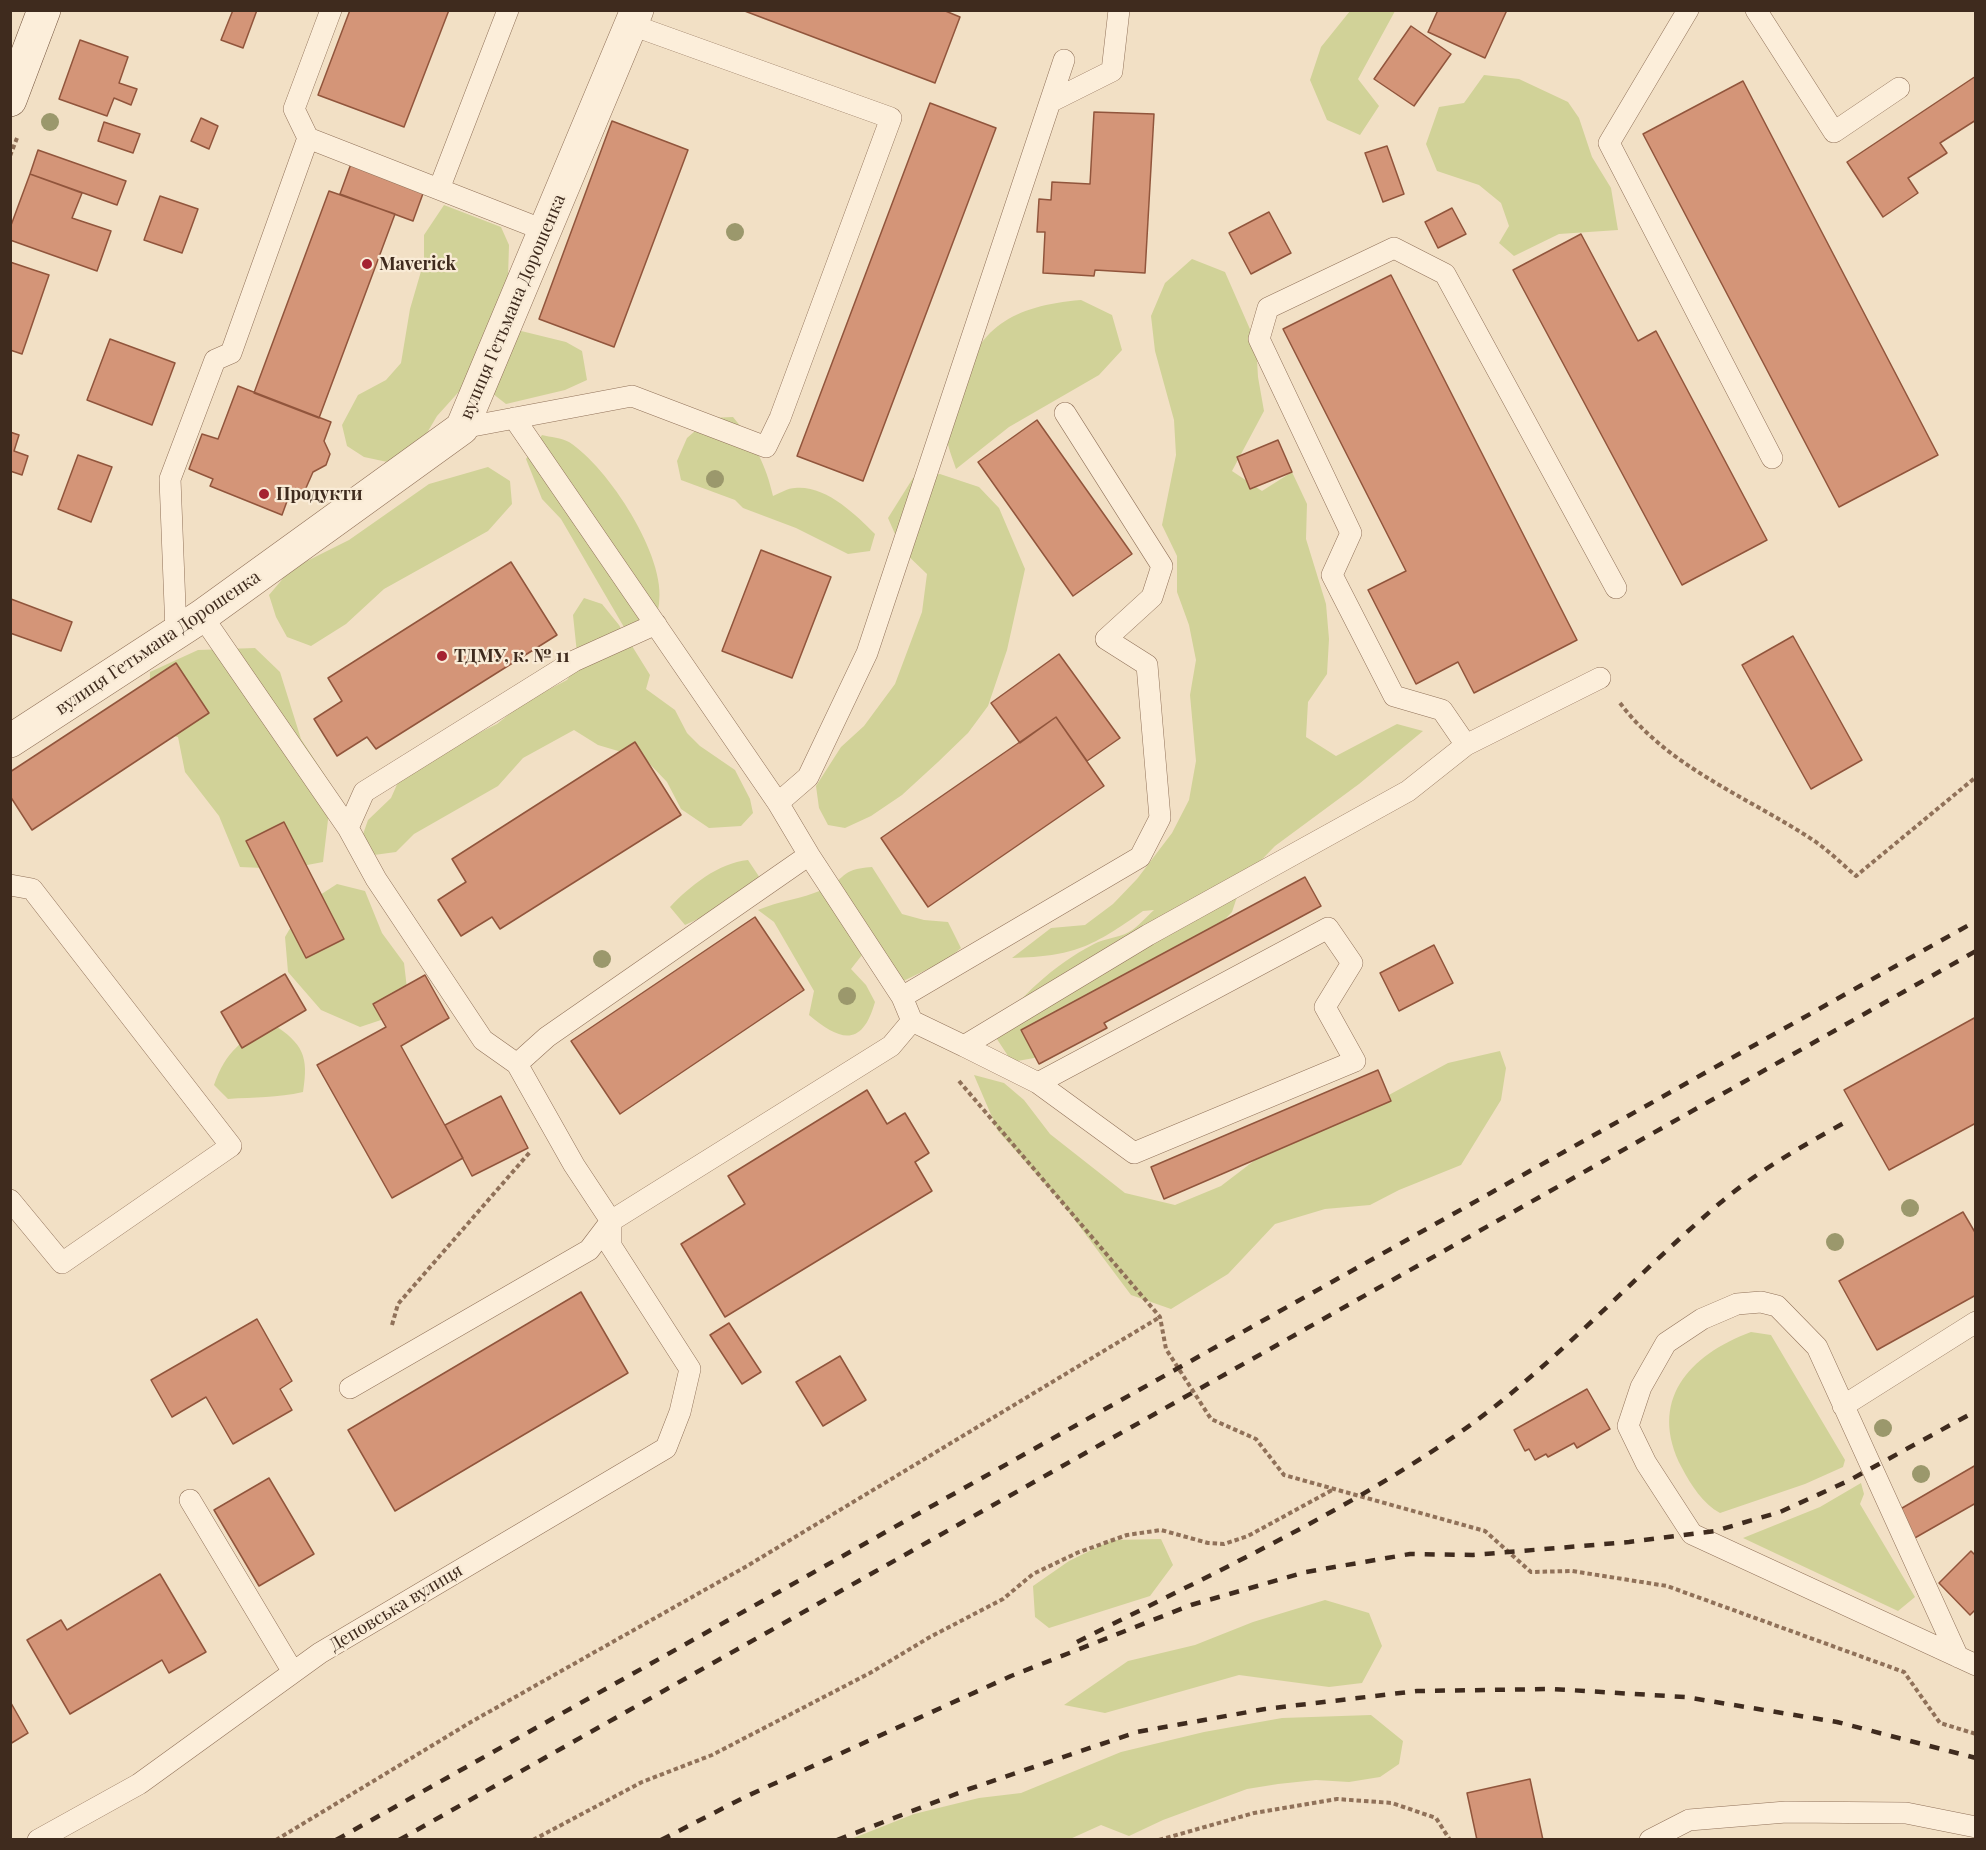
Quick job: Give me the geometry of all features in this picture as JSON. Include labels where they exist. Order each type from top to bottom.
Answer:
[{"type":"street","points":[[10,100],[44,10]]},
{"type":"street","name":"вулиця Гетьмана Дорошенка","points":[[10,741],[189,624],[462,428],[635,18]]},
{"type":"lane","points":[[331,10],[294,109],[308,138],[546,231]]},
{"type":"lane","points":[[439,189],[508,10]]},
{"type":"lane","points":[[1050,102],[1112,71],[1119,10]]},
{"type":"lane","points":[[1688,10],[1609,143],[1772,458]]},
{"type":"lane","points":[[1755,10],[1834,132],[1899,88]]},
{"type":"lane","points":[[462,428],[632,396],[766,447],[780,418],[891,118],[635,18]]},
{"type":"lane","points":[[778,802],[808,777],[867,653],[1064,60]]},
{"type":"lane","points":[[308,138],[231,353],[215,360],[170,479],[189,624],[348,828],[376,879],[483,1040],[517,1064],[552,1127],[611,1221]]},
{"type":"lane","points":[[1467,745],[1442,710],[1394,696],[1332,575],[1351,533],[1259,339],[1268,308],[1394,248],[1445,274],[1616,588]]},
{"type":"lane","points":[[902,997],[1140,857],[1160,818],[1147,665],[1106,639],[1152,597],[1162,566],[1065,413]]},
{"type":"lane","points":[[514,418],[778,802],[809,855],[902,997],[912,1021],[1038,1083],[1134,1153],[1355,1061],[1325,1007],[1352,963],[1328,928],[1038,1083]]},
{"type":"lane","points":[[348,828],[364,792],[574,661],[656,624]]},
{"type":"lane","points":[[964,1046],[1148,935],[1408,792],[1467,745],[1600,678]]},
{"type":"lane","points":[[517,1064],[548,1038],[809,855]]},
{"type":"lane","points":[[10,885],[32,889],[231,1146],[62,1263],[10,1200]]},
{"type":"lane","points":[[350,1388],[589,1250],[611,1221],[891,1046],[912,1021]]},
{"type":"lane","name":"Деповська вулиця","points":[[38,1839],[139,1784],[320,1653],[666,1448],[680,1412],[690,1370],[611,1246],[611,1221]]},
{"type":"lane","points":[[1761,1302],[1777,1306],[1817,1347],[1843,1406],[1967,1661],[1692,1534],[1646,1463],[1628,1426],[1641,1387],[1666,1343],[1702,1319],[1737,1304],[1761,1302]]},
{"type":"lane","points":[[1843,1406],[1976,1322]]},
{"type":"lane","points":[[190,1500],[293,1672]]},
{"type":"lane","points":[[1650,1839],[1689,1820],[1786,1812],[1906,1813],[1976,1827]]},
{"type":"path","points":[[1600,678],[1634,722],[1707,780],[1814,841],[1856,876],[1976,777]]},
{"type":"path","points":[[937,1034],[959,1081],[1160,1317],[1166,1349],[1210,1419],[1256,1439],[1284,1475],[1485,1531],[1531,1572],[1572,1571],[1667,1586],[1904,1672],[1940,1723],[1976,1734]]},
{"type":"path","points":[[377,1372],[398,1304],[552,1127]]},
{"type":"path","points":[[276,1839],[471,1722],[747,1566],[1160,1317]]},
{"type":"path","points":[[533,1839],[642,1782],[712,1755],[870,1673],[930,1637],[1003,1599],[1033,1574],[1079,1552],[1127,1535],[1161,1530],[1208,1544],[1224,1544],[1248,1536],[1334,1489]]},
{"type":"path","points":[[1159,1839],[1254,1813],[1336,1799],[1392,1803],[1436,1818],[1450,1839]]},
{"type":"green space","points":[[1350,11],[1395,11],[1358,79],[1379,106],[1360,135],[1327,120],[1310,80],[1321,47]]},
{"type":"green space","points":[[1484,75],[1519,79],[1568,102],[1579,118],[1592,157],[1611,188],[1618,230],[1559,234],[1514,256],[1499,243],[1509,226],[1501,203],[1479,185],[1437,171],[1426,144],[1439,107],[1464,103]]},
{"type":"green space","points":[[444,205],[501,227],[509,245],[508,277],[464,386],[437,416],[418,448],[392,463],[364,457],[347,446],[342,425],[358,395],[386,380],[401,363],[410,309],[424,261],[424,235]]},
{"type":"green space","points":[[1192,259],[1225,272],[1256,343],[1258,377],[1264,411],[1232,471],[1262,491],[1292,472],[1307,504],[1306,539],[1326,604],[1329,639],[1327,674],[1308,702],[1306,737],[1336,756],[1397,724],[1423,731],[1359,784],[1275,846],[1243,879],[1232,912],[1209,936],[1045,1056],[1012,1062],[993,1033],[1015,1007],[1038,983],[1064,962],[1098,942],[1129,932],[1154,910],[1143,911],[1096,941],[1068,952],[1012,958],[1051,928],[1085,925],[1113,904],[1137,879],[1172,833],[1189,800],[1196,761],[1190,695],[1196,660],[1189,625],[1177,592],[1177,556],[1162,525],[1176,455],[1174,420],[1155,351],[1151,316],[1165,283]]},
{"type":"green space","points":[[1081,300],[1112,315],[1122,350],[1099,375],[1009,427],[956,469],[947,438],[949,424],[966,371],[987,336],[1017,314],[1057,303]]},
{"type":"green space","points":[[513,329],[566,342],[582,351],[587,380],[565,390],[506,404],[488,390]]},
{"type":"green space","points":[[733,417],[758,454],[773,496],[795,488],[807,488],[829,496],[850,510],[875,534],[870,551],[848,554],[796,528],[743,508],[735,500],[681,480],[677,461],[687,438],[710,418]]},
{"type":"green space","points":[[542,435],[569,442],[584,454],[601,471],[632,515],[654,562],[659,585],[658,608],[644,638],[628,634],[561,519],[542,499],[526,459]]},
{"type":"green space","points":[[488,467],[510,481],[512,504],[488,531],[384,589],[346,624],[311,646],[287,637],[276,617],[269,595],[291,569],[349,540],[429,484]]},
{"type":"green space","points":[[940,474],[979,487],[999,508],[1025,569],[1007,650],[988,706],[968,733],[902,795],[871,816],[845,828],[828,825],[819,808],[816,786],[841,747],[864,726],[895,684],[922,612],[927,574],[902,550],[888,518],[913,478]]},
{"type":"green space","points":[[584,598],[602,604],[619,625],[650,675],[646,689],[675,710],[687,733],[700,746],[735,770],[750,799],[753,813],[741,826],[709,828],[681,809],[667,782],[645,759],[598,745],[574,730],[523,758],[498,786],[414,834],[396,852],[374,855],[361,840],[368,820],[391,798],[403,771],[497,724],[523,703],[567,680],[578,663],[573,615]]},
{"type":"green space","points":[[255,648],[280,672],[301,739],[332,786],[323,862],[286,869],[240,867],[219,816],[185,772],[178,737],[149,729],[150,672],[198,650]]},
{"type":"green space","points":[[748,860],[760,878],[717,910],[685,925],[670,907],[705,877],[726,866]]},
{"type":"green space","points":[[872,867],[902,914],[924,920],[948,922],[961,948],[947,960],[897,984],[862,955],[851,969],[866,985],[875,1002],[864,1027],[849,1036],[831,1030],[809,1015],[814,991],[774,922],[758,910],[814,893],[830,886],[853,870]]},
{"type":"green space","points":[[337,884],[365,891],[382,933],[404,963],[408,997],[390,1017],[360,1027],[321,1010],[288,972],[285,937],[303,906]]},
{"type":"green space","points":[[273,1024],[291,1038],[302,1052],[305,1069],[303,1092],[228,1099],[214,1085],[224,1063],[236,1047]]},
{"type":"green space","points":[[1500,1051],[1506,1068],[1501,1100],[1461,1165],[1399,1190],[1370,1205],[1325,1209],[1275,1224],[1228,1274],[1171,1309],[1131,1295],[1062,1203],[998,1131],[974,1075],[1004,1083],[1024,1100],[1050,1134],[1125,1193],[1175,1205],[1221,1186],[1293,1131],[1374,1103],[1448,1063]]},
{"type":"green space","points":[[1751,1332],[1771,1335],[1845,1460],[1843,1467],[1805,1484],[1720,1513],[1703,1499],[1682,1468],[1672,1444],[1669,1422],[1672,1402],[1680,1384],[1693,1367],[1709,1354]]},
{"type":"green space","points":[[1861,1483],[1864,1494],[1860,1504],[1915,1597],[1898,1611],[1743,1538],[1820,1507]]},
{"type":"green space","points":[[1161,1539],[1173,1565],[1150,1596],[1049,1628],[1035,1617],[1033,1586],[1069,1561],[1112,1540]]},
{"type":"green space","points":[[1325,1600],[1369,1613],[1382,1646],[1362,1683],[1329,1687],[1239,1675],[1105,1713],[1064,1705],[1128,1661],[1195,1645],[1253,1622]]},
{"type":"green space","points":[[1371,1715],[1403,1741],[1399,1764],[1380,1777],[1349,1782],[1316,1780],[1247,1789],[1163,1820],[1129,1836],[1101,1825],[1070,1839],[851,1839],[914,1814],[979,1798],[1021,1793],[1121,1752],[1204,1732],[1282,1718]]},
{"type":"building","points":[[233,10],[257,10],[243,48],[221,40]]},
{"type":"building","points":[[350,10],[449,10],[404,127],[318,95]]},
{"type":"building","points":[[742,10],[943,10],[960,17],[935,83]]},
{"type":"building","points":[[1438,10],[1507,10],[1485,58],[1428,32]]},
{"type":"building","points":[[1411,26],[1451,54],[1414,106],[1374,79]]},
{"type":"building","points":[[80,40],[128,57],[119,83],[137,89],[131,105],[114,98],[107,116],[59,99]]},
{"type":"building","points":[[1976,76],[1976,120],[1940,143],[1947,153],[1908,178],[1918,193],[1883,217],[1847,162]]},
{"type":"building","points":[[1743,81],[1938,455],[1839,507],[1643,134]]},
{"type":"building","points":[[930,103],[996,128],[863,481],[797,456]]},
{"type":"building","points":[[1094,112],[1154,114],[1145,273],[1095,270],[1094,276],[1043,273],[1045,232],[1037,232],[1039,199],[1051,200],[1052,182],[1090,184]]},
{"type":"building","points":[[201,118],[218,126],[209,149],[191,141]]},
{"type":"building","points":[[612,121],[688,150],[614,347],[539,319]]},
{"type":"building","points":[[104,122],[140,134],[133,153],[98,141]]},
{"type":"building","points":[[1387,146],[1404,194],[1383,202],[1365,153]]},
{"type":"building","points":[[38,150],[126,181],[117,205],[30,174]]},
{"type":"building","points":[[352,161],[425,188],[413,221],[340,194]]},
{"type":"building","points":[[30,174],[82,193],[72,218],[111,231],[97,271],[10,240],[10,228]]},
{"type":"building","points":[[329,191],[395,214],[319,418],[254,393]]},
{"type":"building","points":[[160,196],[198,209],[182,253],[144,240]]},
{"type":"building","points":[[1452,208],[1466,234],[1438,248],[1425,222]]},
{"type":"building","points":[[1269,212],[1291,253],[1251,274],[1229,233]]},
{"type":"building","points":[[1581,234],[1638,341],[1656,331],[1767,540],[1682,585],[1513,270]]},
{"type":"building","points":[[10,262],[49,275],[22,354],[10,350]]},
{"type":"building","points":[[1391,275],[1577,640],[1474,693],[1458,662],[1416,684],[1368,590],[1406,571],[1283,329]]},
{"type":"building","points":[[110,339],[175,363],[152,425],[87,400]]},
{"type":"building","points":[[238,386],[331,422],[324,441],[330,454],[326,465],[313,472],[302,497],[290,493],[282,515],[210,486],[213,479],[189,469],[202,434],[218,439]]},
{"type":"building","points":[[1037,420],[1132,554],[1073,596],[978,462]]},
{"type":"building","points":[[10,432],[19,435],[14,451],[28,456],[22,475],[10,471]]},
{"type":"building","points":[[1278,440],[1292,472],[1250,489],[1237,457]]},
{"type":"building","points":[[78,455],[112,467],[91,522],[58,509]]},
{"type":"building","points":[[761,550],[831,577],[792,678],[722,651]]},
{"type":"building","name":"ТДМУ, к. № 11","points":[[511,562],[557,635],[376,749],[367,737],[337,756],[314,719],[342,701],[328,678]]},
{"type":"building","points":[[11,599],[72,622],[61,651],[10,633]]},
{"type":"building","points":[[1793,636],[1862,760],[1811,789],[1742,665]]},
{"type":"building","points":[[1059,654],[1120,738],[1087,761],[1056,717],[1020,743],[991,703]]},
{"type":"building","points":[[176,663],[209,713],[32,830],[10,796],[10,772]]},
{"type":"building","points":[[1056,717],[1104,786],[928,907],[881,838]]},
{"type":"building","points":[[635,742],[681,815],[500,929],[492,917],[461,936],[438,900],[466,882],[452,859]]},
{"type":"building","points":[[284,822],[344,939],[306,958],[246,841]]},
{"type":"building","points":[[1305,877],[1321,906],[1104,1023],[1107,1028],[1039,1064],[1021,1030]]},
{"type":"building","points":[[755,917],[804,990],[620,1114],[571,1041]]},
{"type":"building","points":[[1434,945],[1453,983],[1399,1011],[1380,973]]},
{"type":"building","points":[[285,974],[306,1010],[242,1048],[221,1012]]},
{"type":"building","points":[[425,975],[449,1018],[401,1046],[463,1158],[392,1198],[317,1065],[386,1027],[373,1004]]},
{"type":"building","points":[[1976,1017],[1976,1123],[1889,1170],[1844,1090]]},
{"type":"building","points":[[1378,1070],[1391,1101],[1164,1199],[1151,1167]]},
{"type":"building","points":[[867,1090],[887,1124],[905,1113],[929,1153],[915,1162],[932,1191],[725,1317],[681,1244],[745,1204],[728,1176]]},
{"type":"building","points":[[501,1096],[528,1148],[472,1176],[445,1125]]},
{"type":"building","points":[[1963,1212],[1976,1234],[1976,1295],[1877,1350],[1839,1281]]},
{"type":"building","points":[[581,1292],[628,1373],[395,1511],[348,1430]]},
{"type":"building","points":[[257,1319],[292,1381],[280,1389],[292,1410],[233,1444],[206,1397],[172,1417],[151,1380]]},
{"type":"building","points":[[729,1323],[761,1372],[742,1384],[710,1335]]},
{"type":"building","points":[[840,1356],[866,1400],[823,1426],[796,1382]]},
{"type":"building","points":[[1587,1389],[1610,1429],[1577,1448],[1574,1443],[1548,1457],[1546,1454],[1535,1460],[1529,1449],[1525,1451],[1514,1430]]},
{"type":"building","points":[[1976,1465],[1976,1503],[1913,1539],[1897,1511]]},
{"type":"building","points":[[269,1478],[314,1554],[259,1586],[214,1510]]},
{"type":"building","points":[[1971,1551],[1976,1556],[1976,1609],[1970,1615],[1939,1583]]},
{"type":"building","points":[[160,1574],[206,1652],[169,1673],[162,1660],[70,1714],[27,1640],[61,1620],[67,1630]]},
{"type":"building","points":[[10,1703],[28,1733],[10,1744]]},
{"type":"building","points":[[1530,1779],[1543,1840],[1477,1840],[1467,1793]]},
{"type":"railway","points":[[336,1840],[1976,921]]},
{"type":"railway","points":[[399,1840],[1976,951]]},
{"type":"railway","points":[[1077,1642],[1323,1517],[1417,1461],[1462,1431],[1562,1349],[1720,1203],[1783,1158],[1851,1119]]},
{"type":"railway","points":[[661,1840],[747,1796],[1011,1676],[1191,1605],[1306,1572],[1410,1554],[1473,1555],[1629,1542],[1715,1531],[1780,1512],[1848,1481],[1976,1411]]},
{"type":"railway","points":[[837,1840],[969,1789],[1137,1732],[1265,1709],[1417,1691],[1552,1689],[1685,1697],[1837,1722],[1976,1758]]},
{"type":"place","name":"Maverick","points":[[367,264]]},
{"type":"place","name":"Продукти","points":[[264,494]]},
{"type":"place","name":"ТДМУ, к. № 11","points":[[442,656]]}]
